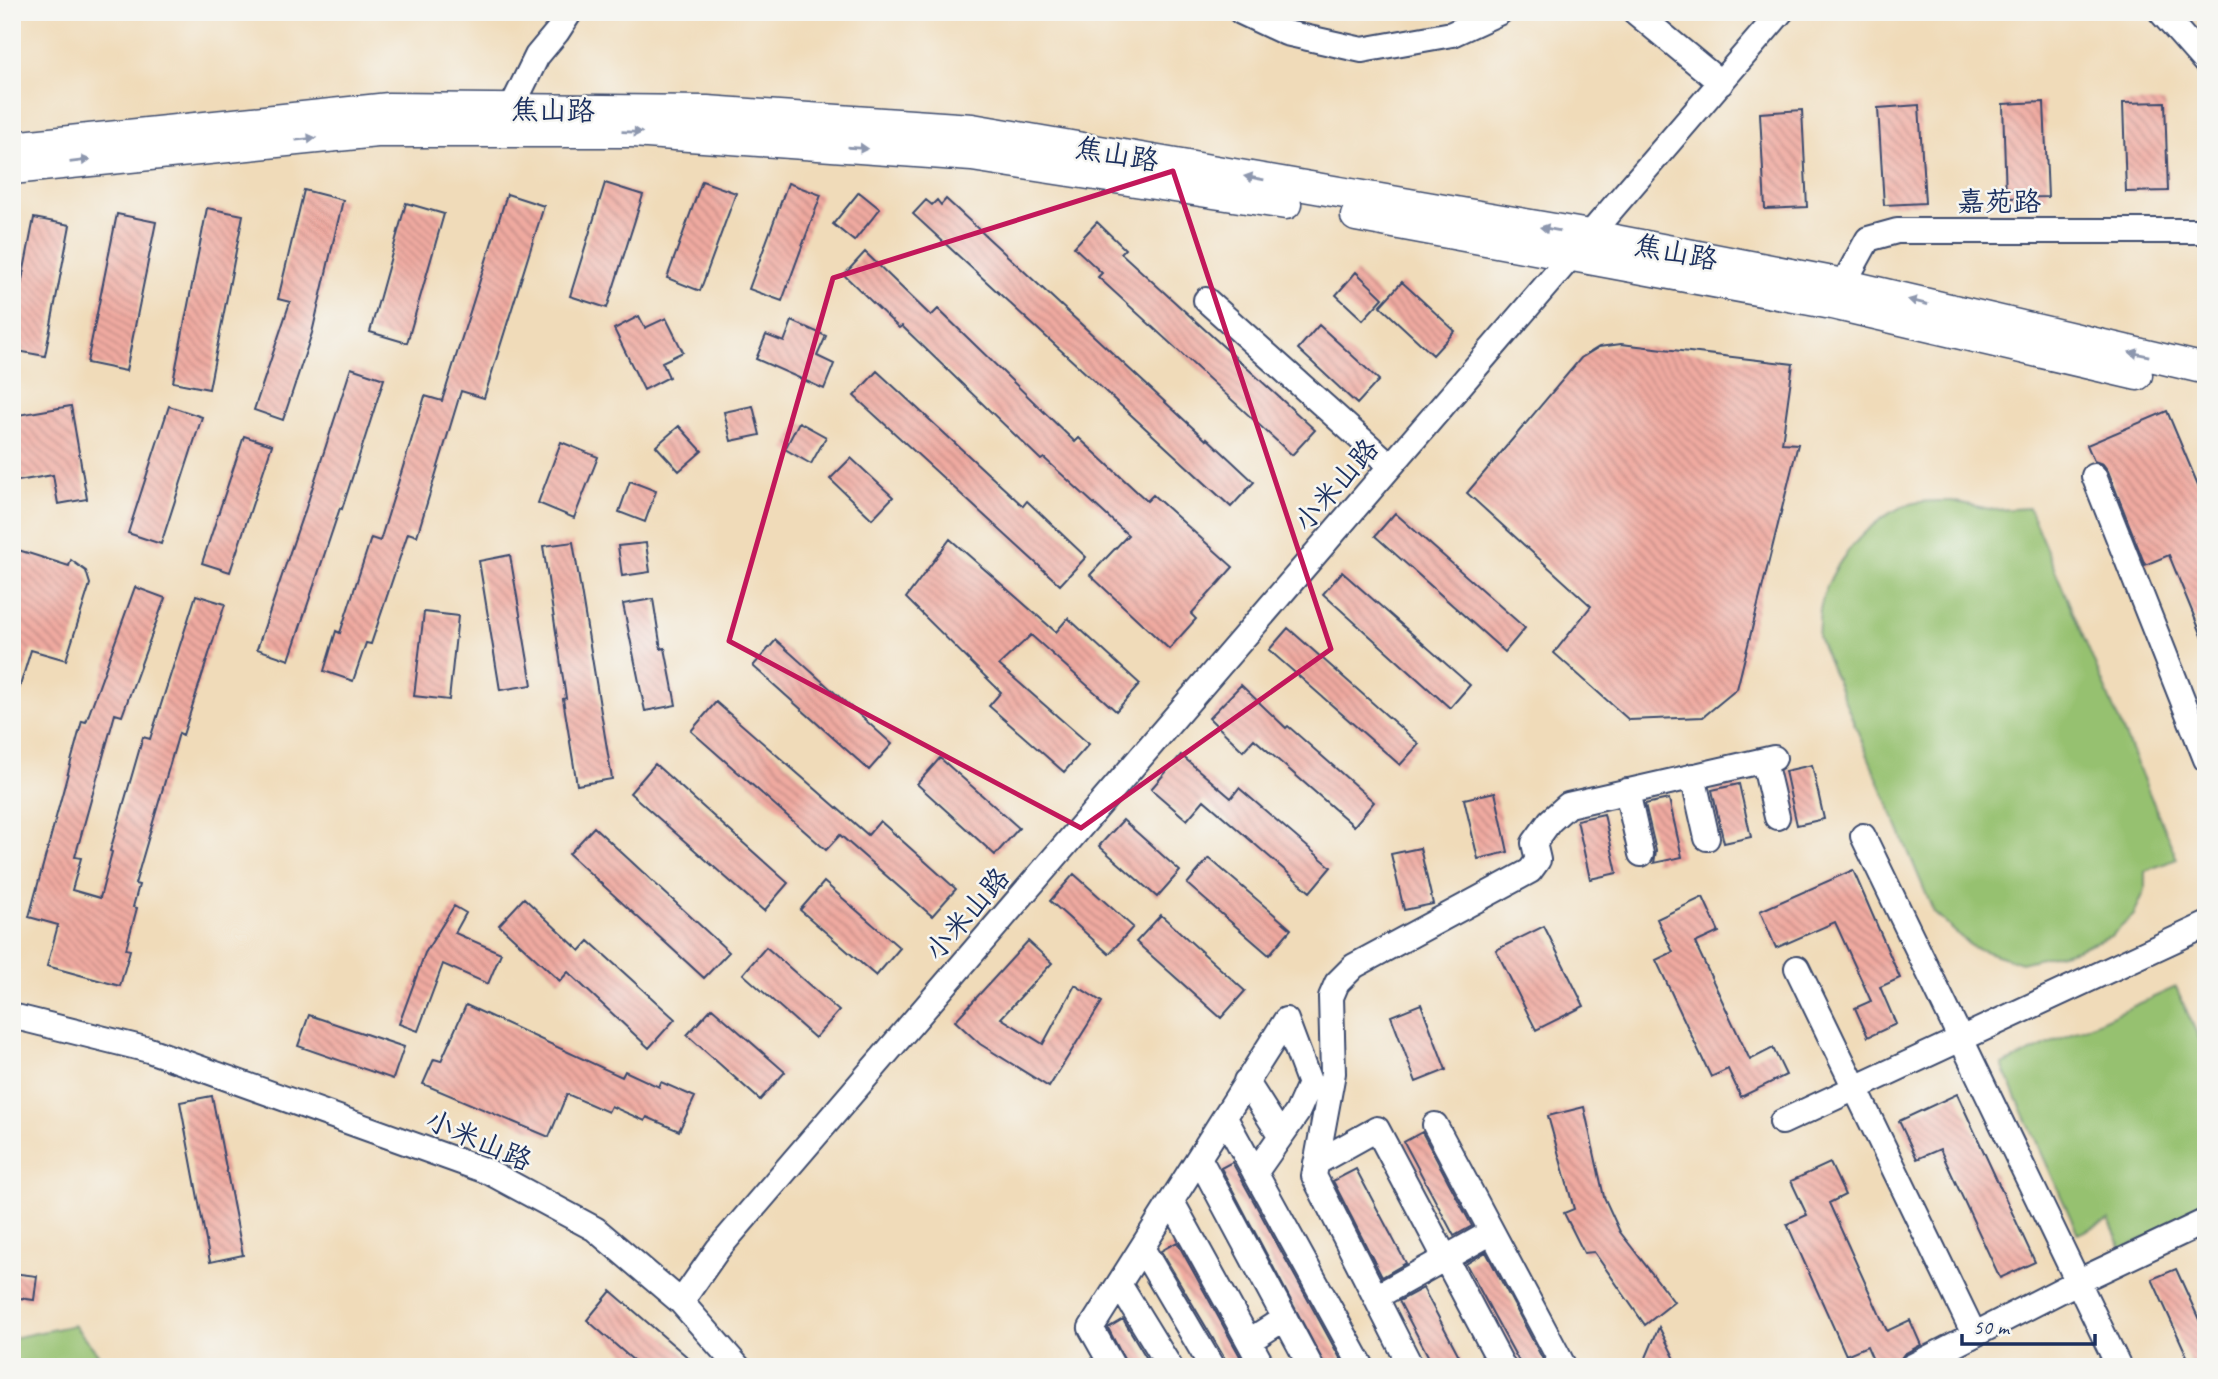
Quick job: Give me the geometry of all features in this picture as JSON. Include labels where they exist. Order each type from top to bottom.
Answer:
[{"type":"main road","name":"焦山路","points":[[12,147],[389,108],[707,111],[972,129],[1838,294],[2206,369]]},
{"type":"main road","name":"焦山路","points":[[12,169],[377,132],[633,132],[972,156],[1580,246]]},
{"type":"main road","name":"焦山路","points":[[1838,294],[2206,389]]},
{"type":"street","points":[[511,109],[537,56],[569,12]]},
{"type":"street","points":[[1241,12],[1286,33],[1362,50],[1452,33],[1500,12]]},
{"type":"street","points":[[1635,12],[1721,83]]},
{"type":"street","name":"小米山路","points":[[12,1016],[149,1050],[489,1172],[595,1229],[681,1302],[718,1250],[1782,12]]},
{"type":"street","points":[[2161,12],[2206,63]]},
{"type":"street","name":"嘉苑路","points":[[1838,294],[1868,239],[1897,231],[2206,231]]},
{"type":"street","points":[[1206,300],[1391,466]]},
{"type":"street","points":[[2094,476],[2206,759]]},
{"type":"street","points":[[1411,1367],[1314,1176],[1334,1073],[1331,997],[1338,983],[1354,966],[1530,871],[1538,860],[1534,843],[1550,821],[1568,805],[1769,760],[1777,817]]},
{"type":"street","points":[[1693,776],[1707,838]]},
{"type":"street","points":[[1626,792],[1641,855]]},
{"type":"street","points":[[1863,836],[2119,1367]]},
{"type":"street","points":[[1782,1122],[2206,925]]},
{"type":"street","points":[[1797,968],[1974,1334]]},
{"type":"street","points":[[1112,1367],[1091,1328],[1286,1020],[1310,1084],[1297,1113],[1255,1173]]},
{"type":"street","points":[[1246,1081],[1281,1136]]},
{"type":"street","points":[[1225,1118],[1362,1367]]},
{"type":"street","points":[[1435,1125],[1564,1367]]},
{"type":"street","points":[[1316,1163],[1377,1129],[1503,1367]]},
{"type":"street","points":[[1199,1158],[1311,1367]]},
{"type":"street","points":[[1172,1202],[1264,1367]]},
{"type":"street","points":[[1911,1367],[2079,1281],[2206,1221]]},
{"type":"street","points":[[1376,1297],[1492,1232]]},
{"type":"street","points":[[1142,1248],[1213,1367]]},
{"type":"street","points":[[1119,1284],[1170,1367]]},
{"type":"street","points":[[681,1302],[738,1367]]},
{"type":"street","points":[[1249,1341],[1285,1318]]},
{"type":"highlighted area","points":[[1173,171],[1331,649],[1081,828],[729,641],[833,278]]},
{"type":"green space","points":[[1952,501],[1994,510],[2029,508],[2177,859],[2145,871],[2145,890],[2134,915],[2111,936],[2077,949],[2021,963],[1972,947],[1934,913],[1818,637],[1820,610],[1825,593],[1832,576],[1854,544],[1882,519],[1898,509],[1914,503]]},
{"type":"green space","points":[[2176,987],[2206,1054],[2206,1211],[2122,1249],[2109,1220],[2078,1234],[2002,1065]]},
{"type":"green space","points":[[74,1325],[109,1367],[12,1367],[12,1338]]},
{"type":"building","points":[[2044,102],[2048,197],[2006,198],[2003,104]]},
{"type":"building","points":[[2165,102],[2168,191],[2126,192],[2123,103]]},
{"type":"building","points":[[1919,105],[1925,203],[1884,205],[1878,108]]},
{"type":"building","points":[[1802,110],[1807,207],[1765,209],[1760,113]]},
{"type":"building","points":[[702,181],[736,193],[700,291],[667,278]]},
{"type":"building","points":[[605,183],[643,195],[607,308],[570,296]]},
{"type":"building","points":[[788,183],[821,195],[782,301],[749,289]]},
{"type":"building","points":[[304,190],[343,200],[312,333],[283,420],[254,410],[290,302],[278,299]]},
{"type":"building","points":[[859,192],[880,209],[854,241],[833,224]]},
{"type":"building","points":[[507,194],[544,206],[484,398],[461,391],[417,536],[408,533],[371,644],[366,643],[353,681],[324,671],[336,631],[340,633],[371,538],[380,541],[425,396],[442,401]]},
{"type":"building","points":[[946,199],[1254,482],[1231,507],[913,214],[926,200],[932,205],[937,200],[941,205]]},
{"type":"building","points":[[406,203],[444,214],[407,343],[370,332]]},
{"type":"building","points":[[207,208],[243,215],[209,389],[173,382]]},
{"type":"building","points":[[117,214],[156,222],[126,371],[87,363]]},
{"type":"building","points":[[34,218],[70,225],[45,356],[12,350],[12,332]]},
{"type":"building","points":[[1097,222],[1125,249],[1121,253],[1315,430],[1292,455],[1098,277],[1102,273],[1074,247]]},
{"type":"building","points":[[865,252],[931,316],[938,309],[1075,442],[1079,438],[1147,501],[1153,495],[1233,567],[1191,614],[1196,619],[1169,649],[1090,575],[1128,535],[1044,458],[1041,460],[902,326],[899,328],[844,275]]},
{"type":"building","points":[[1356,272],[1383,298],[1363,320],[1336,295]]},
{"type":"building","points":[[1402,282],[1455,331],[1433,355],[1380,306]]},
{"type":"building","points":[[639,316],[645,328],[666,318],[683,352],[662,362],[669,377],[644,390],[614,329]]},
{"type":"building","points":[[792,321],[826,336],[817,356],[834,364],[824,389],[756,359],[766,335],[784,342]]},
{"type":"building","points":[[1319,325],[1379,380],[1357,404],[1298,349]]},
{"type":"building","points":[[1621,344],[1793,364],[1782,443],[1798,444],[1737,689],[1703,717],[1629,720],[1554,653],[1591,606],[1467,493],[1581,358],[1599,347]]},
{"type":"building","points":[[351,368],[384,379],[289,660],[257,649]]},
{"type":"building","points":[[877,371],[1023,506],[1027,501],[1086,557],[1060,585],[854,396]]},
{"type":"building","points":[[71,406],[87,499],[58,504],[53,475],[12,482],[12,416]]},
{"type":"building","points":[[169,406],[202,417],[161,544],[128,533]]},
{"type":"building","points":[[753,406],[760,435],[731,441],[724,412]]},
{"type":"building","points":[[2167,411],[2206,504],[2205,643],[2169,555],[2145,565],[2108,471],[2103,464],[2094,461],[2087,445]]},
{"type":"building","points":[[799,422],[826,437],[811,464],[785,449]]},
{"type":"building","points":[[679,426],[702,451],[679,471],[656,446]]},
{"type":"building","points":[[244,436],[272,445],[230,572],[202,563]]},
{"type":"building","points":[[561,442],[598,457],[574,518],[538,503]]},
{"type":"building","points":[[851,458],[893,497],[872,519],[830,479]]},
{"type":"building","points":[[630,481],[656,491],[645,522],[619,512]]},
{"type":"building","points":[[1395,513],[1525,628],[1505,652],[1375,536]]},
{"type":"building","points":[[950,539],[1056,632],[1068,618],[1140,684],[1116,711],[1031,635],[999,665],[1089,744],[1064,772],[989,706],[1001,692],[906,598]]},
{"type":"building","points":[[573,542],[612,779],[577,785],[543,546]]},
{"type":"building","points":[[646,543],[650,572],[622,576],[618,546]]},
{"type":"building","points":[[12,548],[69,566],[71,560],[86,571],[90,584],[66,660],[31,650],[16,699],[12,699]]},
{"type":"building","points":[[510,555],[532,685],[500,690],[479,561]]},
{"type":"building","points":[[1342,572],[1470,685],[1450,708],[1323,594]]},
{"type":"building","points":[[135,587],[165,598],[122,716],[115,714],[75,857],[81,858],[72,890],[100,898],[112,852],[110,851],[143,737],[150,739],[196,595],[225,604],[183,735],[179,733],[135,884],[139,885],[133,907],[137,908],[126,949],[130,950],[120,986],[47,966],[58,925],[29,917],[82,721],[86,722]]},
{"type":"building","points":[[653,599],[661,649],[665,648],[676,705],[645,711],[623,604]]},
{"type":"building","points":[[424,612],[458,616],[449,700],[414,696]]},
{"type":"building","points":[[1288,628],[1419,744],[1400,765],[1269,650]]},
{"type":"building","points":[[776,640],[892,744],[869,770],[753,666]]},
{"type":"building","points":[[1241,685],[1286,728],[1288,726],[1374,802],[1354,826],[1254,739],[1243,751],[1209,718]]},
{"type":"building","points":[[716,702],[868,835],[880,821],[956,889],[932,916],[840,835],[826,850],[691,731]]},
{"type":"building","points":[[1181,755],[1231,798],[1239,788],[1331,867],[1310,892],[1204,800],[1187,820],[1151,789]]},
{"type":"building","points":[[940,758],[1019,828],[995,855],[917,784]]},
{"type":"building","points":[[655,764],[788,883],[764,911],[630,793]]},
{"type":"building","points":[[1812,765],[1824,819],[1797,825],[1785,771]]},
{"type":"building","points":[[1739,784],[1751,837],[1724,843],[1712,790]]},
{"type":"building","points":[[1495,792],[1508,852],[1478,859],[1464,799]]},
{"type":"building","points":[[1669,799],[1682,857],[1654,863],[1656,851],[1645,804]]},
{"type":"building","points":[[1604,814],[1617,873],[1590,879],[1577,820]]},
{"type":"building","points":[[1123,820],[1180,871],[1157,897],[1099,846]]},
{"type":"building","points":[[594,827],[729,952],[704,978],[569,854]]},
{"type":"building","points":[[1420,848],[1433,904],[1404,910],[1391,854]]},
{"type":"building","points":[[1209,858],[1291,929],[1269,955],[1187,884]]},
{"type":"building","points":[[1853,870],[1900,978],[1880,987],[1896,1024],[1868,1037],[1855,1008],[1871,1001],[1835,922],[1776,948],[1760,911]]},
{"type":"building","points":[[1074,874],[1133,927],[1109,954],[1050,901]]},
{"type":"building","points":[[824,882],[900,948],[876,976],[800,910]]},
{"type":"building","points":[[1703,897],[1719,932],[1695,943],[1750,1060],[1773,1048],[1786,1075],[1741,1097],[1728,1069],[1711,1077],[1656,960],[1673,952],[1657,919]]},
{"type":"building","points":[[524,898],[580,951],[589,941],[675,1019],[649,1048],[568,972],[560,981],[499,925]]},
{"type":"building","points":[[454,906],[466,913],[455,933],[501,953],[488,984],[443,964],[418,1031],[399,1024],[425,953]]},
{"type":"building","points":[[1161,915],[1245,991],[1221,1018],[1136,942]]},
{"type":"building","points":[[1544,926],[1584,1006],[1536,1030],[1496,950]]},
{"type":"building","points":[[1028,941],[1052,963],[1001,1018],[1043,1044],[1075,985],[1102,1002],[1049,1087],[980,1044],[955,1021]]},
{"type":"building","points":[[766,947],[839,1011],[815,1038],[743,974]]},
{"type":"building","points":[[1421,1004],[1446,1070],[1416,1082],[1391,1016]]},
{"type":"building","points":[[466,1005],[622,1077],[625,1071],[659,1087],[661,1082],[695,1097],[679,1131],[647,1117],[645,1121],[611,1106],[608,1112],[567,1094],[549,1137],[423,1084],[434,1059],[441,1061]]},
{"type":"building","points":[[712,1008],[785,1072],[760,1100],[687,1035]]},
{"type":"building","points":[[309,1015],[404,1047],[393,1079],[298,1046]]},
{"type":"building","points":[[1957,1094],[2035,1262],[2000,1278],[1940,1149],[1917,1159],[1899,1121]]},
{"type":"building","points":[[212,1096],[243,1255],[210,1262],[180,1102]]},
{"type":"building","points":[[1584,1107],[1604,1197],[1620,1232],[1674,1302],[1645,1325],[1594,1252],[1584,1253],[1564,1213],[1574,1209],[1548,1116]]},
{"type":"building","points":[[1422,1132],[1472,1226],[1454,1236],[1404,1142]]},
{"type":"building","points":[[1232,1162],[1345,1367],[1326,1367],[1221,1168]]},
{"type":"building","points":[[1830,1163],[1845,1195],[1829,1203],[1887,1331],[1910,1320],[1921,1345],[1904,1354],[1897,1364],[1891,1367],[1876,1367],[1867,1346],[1846,1355],[1787,1224],[1807,1215],[1791,1181]]},
{"type":"building","points":[[1356,1169],[1406,1263],[1382,1277],[1333,1181]]},
{"type":"building","points":[[1177,1242],[1246,1367],[1227,1367],[1225,1359],[1161,1251]]},
{"type":"building","points":[[1486,1252],[1547,1367],[1522,1367],[1466,1264]]},
{"type":"building","points":[[2176,1269],[2206,1335],[2206,1367],[2192,1367],[2152,1279]]},
{"type":"building","points":[[12,1273],[37,1276],[34,1300],[12,1297]]},
{"type":"building","points":[[1423,1288],[1465,1367],[1434,1367],[1399,1301]]},
{"type":"building","points":[[611,1291],[699,1367],[641,1367],[587,1320]]},
{"type":"building","points":[[1123,1319],[1152,1367],[1128,1367],[1108,1328]]},
{"type":"building","points":[[1659,1327],[1679,1367],[1642,1367]]}]
